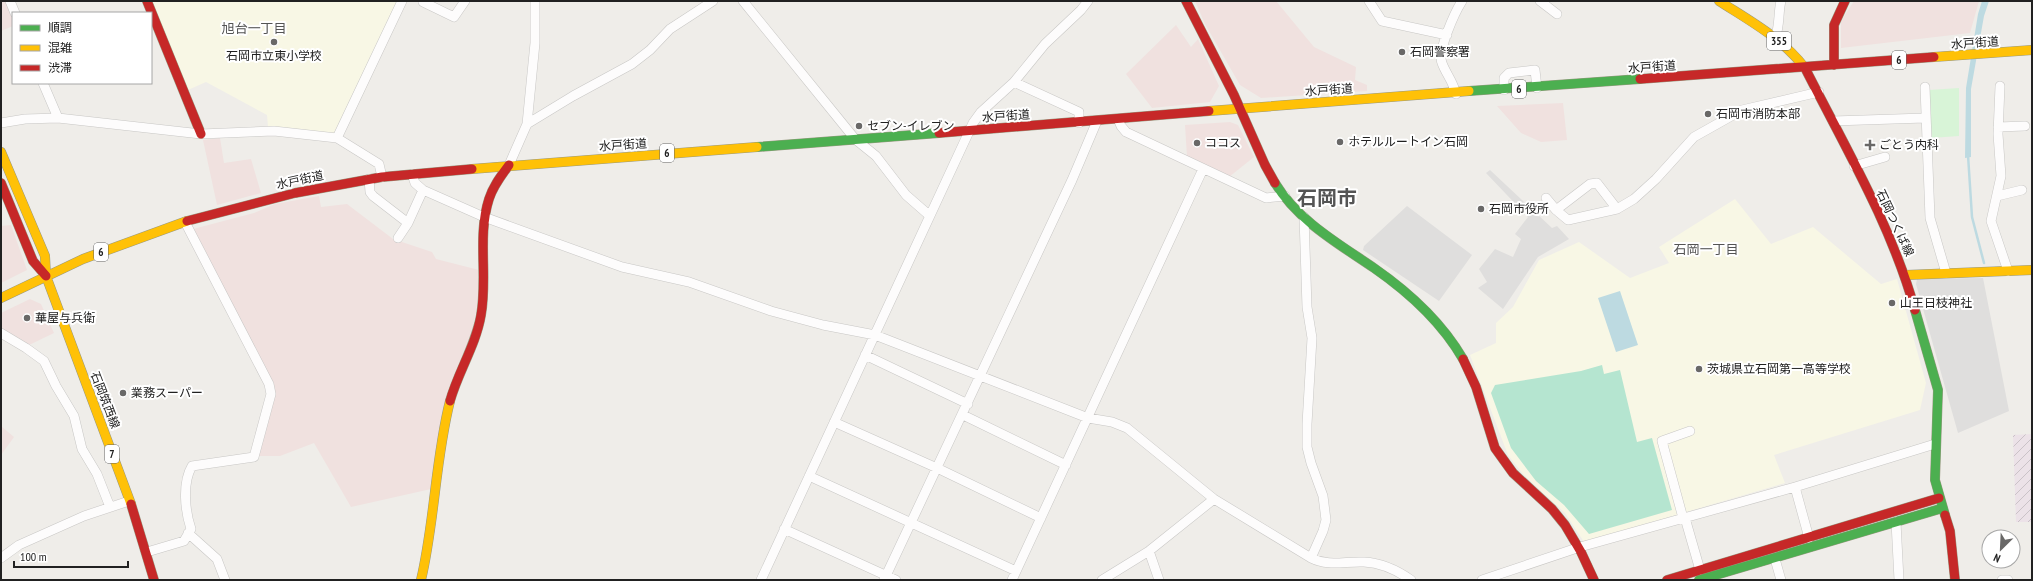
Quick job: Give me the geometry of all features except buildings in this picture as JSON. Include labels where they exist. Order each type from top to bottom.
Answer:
[{"type":"main road","points":[[147,1],[151,12]]},
{"type":"main road","points":[[1186,1],[1240,108],[1266,168],[1285,196],[1304,217],[1405,291],[1444,329],[1461,355],[1470,374],[1495,447],[1499,454],[1513,474],[1552,510],[1570,530],[1580,547],[1594,580]]},
{"type":"main road","name":"355","points":[[1719,1],[1775,38],[1799,59],[1805,68]]},
{"type":"main road","points":[[1834,65],[1834,24],[1845,1]]},
{"type":"main road","points":[[152,13],[201,134]]},
{"type":"main road","name":"水戸街道","points":[[1,298],[46,276],[122,244],[185,222],[288,194],[382,177],[509,165],[855,138],[1079,123],[1240,108],[1456,94],[2031,50]]},
{"type":"main road","name":"石岡つくば線","points":[[1805,68],[1889,235],[1906,275],[2032,270]]},
{"type":"main road","points":[[1,152],[45,256],[46,276]]},
{"type":"main road","points":[[421,580],[430,541],[443,439],[449,407],[456,384],[472,348],[480,316],[485,281],[484,217],[487,205],[498,181],[502,173],[509,165]]},
{"type":"main road","points":[[1,183],[33,261],[46,276]]},
{"type":"main road","points":[[1906,275],[1938,390],[1935,480],[1939,498],[1950,531],[1955,580]]},
{"type":"main road","name":"石岡筑西線","points":[[46,276],[129,500],[147,552],[154,580]]},
{"type":"main road","points":[[1667,580],[1939,498]]},
{"type":"main road","points":[[1699,580],[1775,559],[1942,508]]},
{"type":"street","points":[[10,1],[15,12]]},
{"type":"street","points":[[337,138],[402,1]]},
{"type":"street","points":[[423,2],[454,17],[465,1]]},
{"type":"street","points":[[509,165],[527,124],[535,43],[535,1]]},
{"type":"street","points":[[527,124],[572,96],[632,64],[650,50],[670,30],[713,1]]},
{"type":"street","points":[[743,1],[855,138],[876,156],[906,195],[930,216]]},
{"type":"street","points":[[761,580],[970,131],[981,112],[1014,82],[1045,44],[1081,10],[1088,1]]},
{"type":"street","points":[[1370,1],[1382,21],[1447,35]]},
{"type":"street","points":[[1456,94],[1454,83],[1441,60],[1441,51],[1462,1]]},
{"type":"street","points":[[1540,1],[1556,14]]},
{"type":"street","points":[[1775,38],[1778,32],[1778,13],[1781,1]]},
{"type":"street","points":[[1504,90],[1504,78],[1509,73],[1535,70],[1537,88]]},
{"type":"street","points":[[1014,82],[1079,112],[1079,123]]},
{"type":"street","points":[[43,84],[58,118]]},
{"type":"street","points":[[2000,86],[1998,127],[2001,176],[1991,220],[2008,271]]},
{"type":"street","points":[[1925,87],[1930,218],[1946,273]]},
{"type":"street","points":[[1546,198],[1556,210],[1568,220],[1617,209],[1634,199],[1656,179],[1694,137],[1742,110],[1818,92]]},
{"type":"street","points":[[1,123],[26,119],[58,118],[201,134],[274,131],[337,138],[379,164],[382,177]]},
{"type":"street","points":[[1833,121],[1925,118]]},
{"type":"street","points":[[1118,119],[1126,132],[1266,198],[1285,196]]},
{"type":"street","points":[[886,578],[936,468],[963,415],[1072,180],[1097,121]]},
{"type":"street","points":[[1998,127],[2025,126]]},
{"type":"street","points":[[1854,166],[1884,157]]},
{"type":"street","points":[[1012,580],[1204,169]]},
{"type":"street","points":[[412,174],[415,182],[423,190],[484,217],[622,267],[688,282],[771,311],[823,325],[875,335],[1088,418],[1112,422],[1127,428],[1214,499],[1311,558],[1321,563],[1330,564],[1363,562],[1375,564],[1402,574],[1410,580]]},
{"type":"street","points":[[368,179],[370,192],[373,196],[408,223]]},
{"type":"street","points":[[1556,210],[1590,184],[1597,183],[1617,209]]},
{"type":"street","points":[[398,238],[408,223],[423,190]]},
{"type":"street","points":[[1997,196],[2022,190]]},
{"type":"street","points":[[1304,217],[1307,307],[1312,338],[1307,447],[1323,496],[1326,520],[1324,531],[1311,558]]},
{"type":"street","points":[[147,552],[184,541],[191,529],[186,515],[187,474],[192,466],[254,457],[271,394],[269,384],[185,222]]},
{"type":"street","points":[[1,334],[26,348],[44,361],[56,386],[74,416],[82,449],[97,474],[110,507]]},
{"type":"street","points":[[866,355],[968,404]]},
{"type":"street","points":[[963,415],[1066,465]]},
{"type":"street","points":[[834,422],[1041,518]]},
{"type":"street","points":[[1690,431],[1662,440],[1700,570]]},
{"type":"street","points":[[1482,580],[1580,547],[1795,487],[1935,444]]},
{"type":"street","points":[[809,476],[1016,571]]},
{"type":"street","points":[[1795,487],[1809,538]]},
{"type":"street","points":[[1102,580],[1148,551],[1214,499]]},
{"type":"street","points":[[1,558],[19,545],[84,516],[129,500]]},
{"type":"street","points":[[1896,522],[1899,580]]},
{"type":"street","points":[[784,530],[886,578],[896,580]]},
{"type":"street","points":[[188,533],[217,559],[225,580]]},
{"type":"street","points":[[1148,551],[1159,580]]},
{"type":"street","points":[[1775,559],[1781,580]]},
{"type":"street","points":[[2002,580],[2008,580]]},
{"type":"shaded area","points":[[1,1],[8,1],[13,12],[12,26],[1,31]]},
{"type":"shaded area","name":"石岡市立東小学校","points":[[152,1],[398,2],[337,137],[268,127],[267,115],[206,82],[188,90]]},
{"type":"shaded area","points":[[1195,1],[1276,1],[1314,47],[1356,67],[1355,80],[1367,85],[1367,91],[1261,98],[1240,85],[1205,24]]},
{"type":"shaded area","points":[[1854,1],[1979,1],[1970,33],[1841,48],[1841,21]]},
{"type":"shaded area","points":[[1176,25],[1191,47],[1198,39],[1219,86],[1210,102],[1152,108],[1126,74]]},
{"type":"shaded area","points":[[1563,103],[1567,140],[1541,142],[1521,133],[1497,106]]},
{"type":"shaded area","points":[[1230,122],[1238,125],[1254,157],[1229,177],[1187,157],[1185,125]]},
{"type":"shaded area","points":[[220,138],[224,163],[251,159],[261,193],[217,205],[203,140]]},
{"type":"shaded area","points":[[1490,170],[1552,228],[1557,226],[1569,239],[1538,257],[1503,309],[1478,288],[1487,282],[1479,269],[1495,249],[1513,257],[1521,239],[1515,234],[1528,217],[1486,173]]},
{"type":"shaded area","points":[[319,196],[321,207],[347,204],[393,239],[432,252],[436,259],[479,270],[479,296],[472,333],[431,489],[351,507],[314,443],[280,456],[258,456],[275,394],[193,229],[254,213],[275,204]]},
{"type":"shaded area","name":"茨城県立石岡第一高等学校","points":[[1735,199],[1771,244],[1813,227],[1881,284],[1897,279],[1926,383],[1920,410],[1774,455],[1785,483],[1584,542],[1565,513],[1523,474],[1508,455],[1470,355],[1496,343],[1496,323],[1513,307],[1539,260],[1579,242],[1630,278],[1669,263],[1659,247]]},
{"type":"shaded area","points":[[1407,206],[1472,255],[1439,301],[1363,250],[1364,246]]},
{"type":"shaded area","points":[[11,225],[27,270],[1,283],[1,226]]},
{"type":"shaded area","points":[[1983,278],[2009,411],[1958,433],[1916,284],[1917,279]]},
{"type":"shaded area","points":[[30,299],[41,304],[54,333],[27,346],[1,331],[1,313]]},
{"type":"shaded area","points":[[1,426],[14,437],[1,455]]},
{"type":"shaded area","points":[[2032,434],[2032,522],[2016,522],[2013,435]]},
{"type":"green space","points":[[1959,88],[1959,136],[1931,138],[1929,90]]},
{"type":"green space","points":[[1602,365],[1604,374],[1620,370],[1637,442],[1652,438],[1672,510],[1589,534],[1564,505],[1536,481],[1511,448],[1491,393],[1495,385],[1581,371]]},
{"type":"water","points":[[1982,1],[1989,1],[1984,16],[1971,89],[1971,157],[1965,158],[1966,88],[1978,14]]},
{"type":"water","points":[[1620,291],[1638,345],[1616,352],[1598,298]]},
{"type":"waterway","points":[[1968,155],[1972,217],[1984,263]]},
{"type":"traffic: fast","points":[[1469,91],[1640,79]]},
{"type":"traffic: fast","points":[[757,147],[939,133]]},
{"type":"traffic: fast","points":[[1275,183],[1284,197],[1295,209],[1320,231],[1400,287],[1424,309],[1445,332],[1463,359]]},
{"type":"traffic: fast","points":[[1915,310],[1938,390],[1935,480],[1945,515]]},
{"type":"traffic: fast","points":[[1699,580],[1943,508]]},
{"type":"traffic: slow","points":[[1719,1],[1776,39],[1796,57],[1805,68]]},
{"type":"traffic: slow","points":[[1934,57],[2032,50]]},
{"type":"traffic: slow","points":[[1209,111],[1469,91]]},
{"type":"traffic: slow","points":[[472,169],[757,147]]},
{"type":"traffic: slow","points":[[1,152],[45,256],[46,276]]},
{"type":"traffic: slow","points":[[1,298],[83,259],[187,221]]},
{"type":"traffic: slow","points":[[1906,275],[2032,270]]},
{"type":"traffic: slow","points":[[46,276],[131,504]]},
{"type":"traffic: slow","points":[[421,580],[426,558],[441,446],[450,401]]},
{"type":"traffic: jam","points":[[147,1],[151,12]]},
{"type":"traffic: jam","points":[[1186,1],[1234,95],[1265,165],[1275,183]]},
{"type":"traffic: jam","points":[[1834,65],[1834,25],[1845,1]]},
{"type":"traffic: jam","points":[[152,13],[201,134]]},
{"type":"traffic: jam","points":[[1640,79],[1934,57]]},
{"type":"traffic: jam","points":[[1805,68],[1880,216],[1905,278],[1915,310]]},
{"type":"traffic: jam","points":[[939,133],[1209,111]]},
{"type":"traffic: jam","points":[[450,401],[479,326],[484,286],[483,242],[485,213],[495,185],[509,165]]},
{"type":"traffic: jam","points":[[187,221],[295,193],[382,177],[472,169]]},
{"type":"traffic: jam","points":[[1,183],[33,261],[46,276]]},
{"type":"traffic: jam","points":[[1463,359],[1476,387],[1495,448],[1513,473],[1552,509],[1565,525],[1581,552],[1594,580]]},
{"type":"traffic: jam","points":[[1667,580],[1939,498]]},
{"type":"traffic: jam","points":[[131,504],[154,580]]},
{"type":"traffic: jam","points":[[1945,515],[1950,531],[1955,580]]},
{"type":"place","name":"石岡市立東小学校","points":[[274,42]]},
{"type":"place","name":"石岡警察署","points":[[1402,52]]},
{"type":"place","name":"石岡市消防本部","points":[[1708,114]]},
{"type":"place","name":"セブン-イレブン","points":[[859,126]]},
{"type":"place","name":"ホテルルートイン石岡","points":[[1340,142]]},
{"type":"place","name":"ココス","points":[[1197,143]]},
{"type":"place","name":"ごとう内科","points":[[1870,145]]},
{"type":"place","name":"石岡市役所","points":[[1481,209]]},
{"type":"place","name":"山王日枝神社","points":[[1892,303]]},
{"type":"place","name":"華屋与兵衛","points":[[27,318]]},
{"type":"place","name":"茨城県立石岡第一高等学校","points":[[1699,369]]},
{"type":"place","name":"業務スーパー","points":[[123,393]]},
{"type":"district","name":"旭台一丁目","points":[[254,28]]},
{"type":"district","name":"石岡市","points":[[1327,198]]},
{"type":"district","name":"石岡一丁目","points":[[1706,249]]}]
